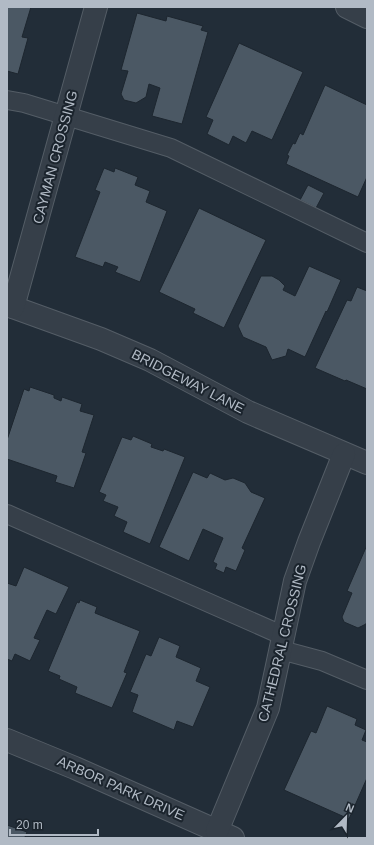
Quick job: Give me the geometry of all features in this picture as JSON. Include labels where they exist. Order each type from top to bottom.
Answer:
[{"type":"street","name":"CAYMAN CROSSING","points":[[10,306],[66,116],[96,7]]},
{"type":"street","points":[[347,7],[367,17]]},
{"type":"street","name":"BRIDGEWAY LANE","points":[[10,306],[101,339],[150,360],[248,412],[367,463]]},
{"type":"street","name":"CATHEDRAL CROSSING","points":[[225,834],[268,708],[295,581],[344,454]]},
{"type":"street","name":"ARBOR PARK DRIVE","points":[[7,740],[76,768],[225,834]]},
{"type":"lane","points":[[7,100],[24,102],[171,148],[367,243]]},
{"type":"lane","points":[[7,514],[282,643],[367,680]]},
{"type":"building","points":[[7,7],[31,7],[22,37],[28,38],[18,74],[7,71]]},
{"type":"building","points":[[137,13],[166,21],[167,16],[203,26],[201,30],[208,32],[182,124],[152,116],[160,88],[149,84],[146,97],[136,103],[124,100],[121,94],[128,71],[121,70]]},
{"type":"building","points":[[239,43],[303,72],[272,140],[252,131],[246,143],[233,136],[229,145],[207,134],[213,120],[206,117]]},
{"type":"building","points":[[325,85],[367,105],[367,177],[358,197],[286,164],[289,156],[287,155],[293,143],[295,144],[300,133],[303,135]]},
{"type":"building","points":[[104,168],[114,172],[115,168],[138,177],[135,185],[150,191],[146,202],[167,211],[140,282],[115,272],[118,267],[105,262],[103,267],[75,257],[100,192],[95,190]]},
{"type":"building","points":[[308,185],[324,193],[316,208],[300,200]]},
{"type":"building","points":[[199,208],[266,240],[224,328],[193,313],[195,309],[159,292]]},
{"type":"building","points":[[309,266],[341,280],[305,357],[288,349],[286,356],[272,360],[266,347],[243,337],[238,326],[261,276],[272,276],[279,280],[285,286],[283,290],[295,296]]},
{"type":"building","points":[[357,287],[367,291],[367,389],[315,368],[347,300],[351,301]]},
{"type":"building","points":[[30,387],[54,395],[54,398],[61,401],[62,397],[82,404],[80,411],[94,415],[82,452],[86,453],[74,488],[55,482],[57,476],[7,459],[7,440],[24,389],[29,391]]},
{"type":"building","points":[[133,436],[152,444],[151,447],[163,451],[164,449],[185,457],[150,544],[123,532],[127,522],[114,516],[118,507],[103,501],[106,495],[99,492],[122,437],[131,440]]},
{"type":"building","points":[[193,472],[207,478],[210,473],[225,480],[233,478],[245,483],[251,492],[265,498],[242,548],[245,550],[236,571],[226,567],[224,573],[215,569],[217,564],[213,562],[223,538],[203,529],[189,561],[159,547]]},
{"type":"building","points":[[367,545],[367,621],[366,624],[358,628],[344,622],[342,617],[352,593],[347,591]]},
{"type":"building","points":[[24,567],[69,587],[56,614],[47,610],[34,638],[40,640],[30,661],[15,654],[12,661],[7,659],[7,583],[16,586]]},
{"type":"building","points":[[80,600],[97,607],[95,613],[140,631],[124,672],[127,673],[112,708],[75,693],[77,687],[59,679],[60,676],[48,671],[77,602],[79,603]]},
{"type":"building","points":[[159,637],[180,646],[176,657],[201,668],[196,681],[210,687],[193,727],[177,721],[174,730],[132,712],[138,695],[130,692],[146,654],[151,656]]},
{"type":"building","points":[[327,706],[357,719],[355,725],[366,730],[362,740],[367,742],[367,778],[349,819],[284,790],[311,731],[316,733]]},
{"type":"building","points":[[7,825],[27,832],[25,837],[27,838],[7,838]]}]
